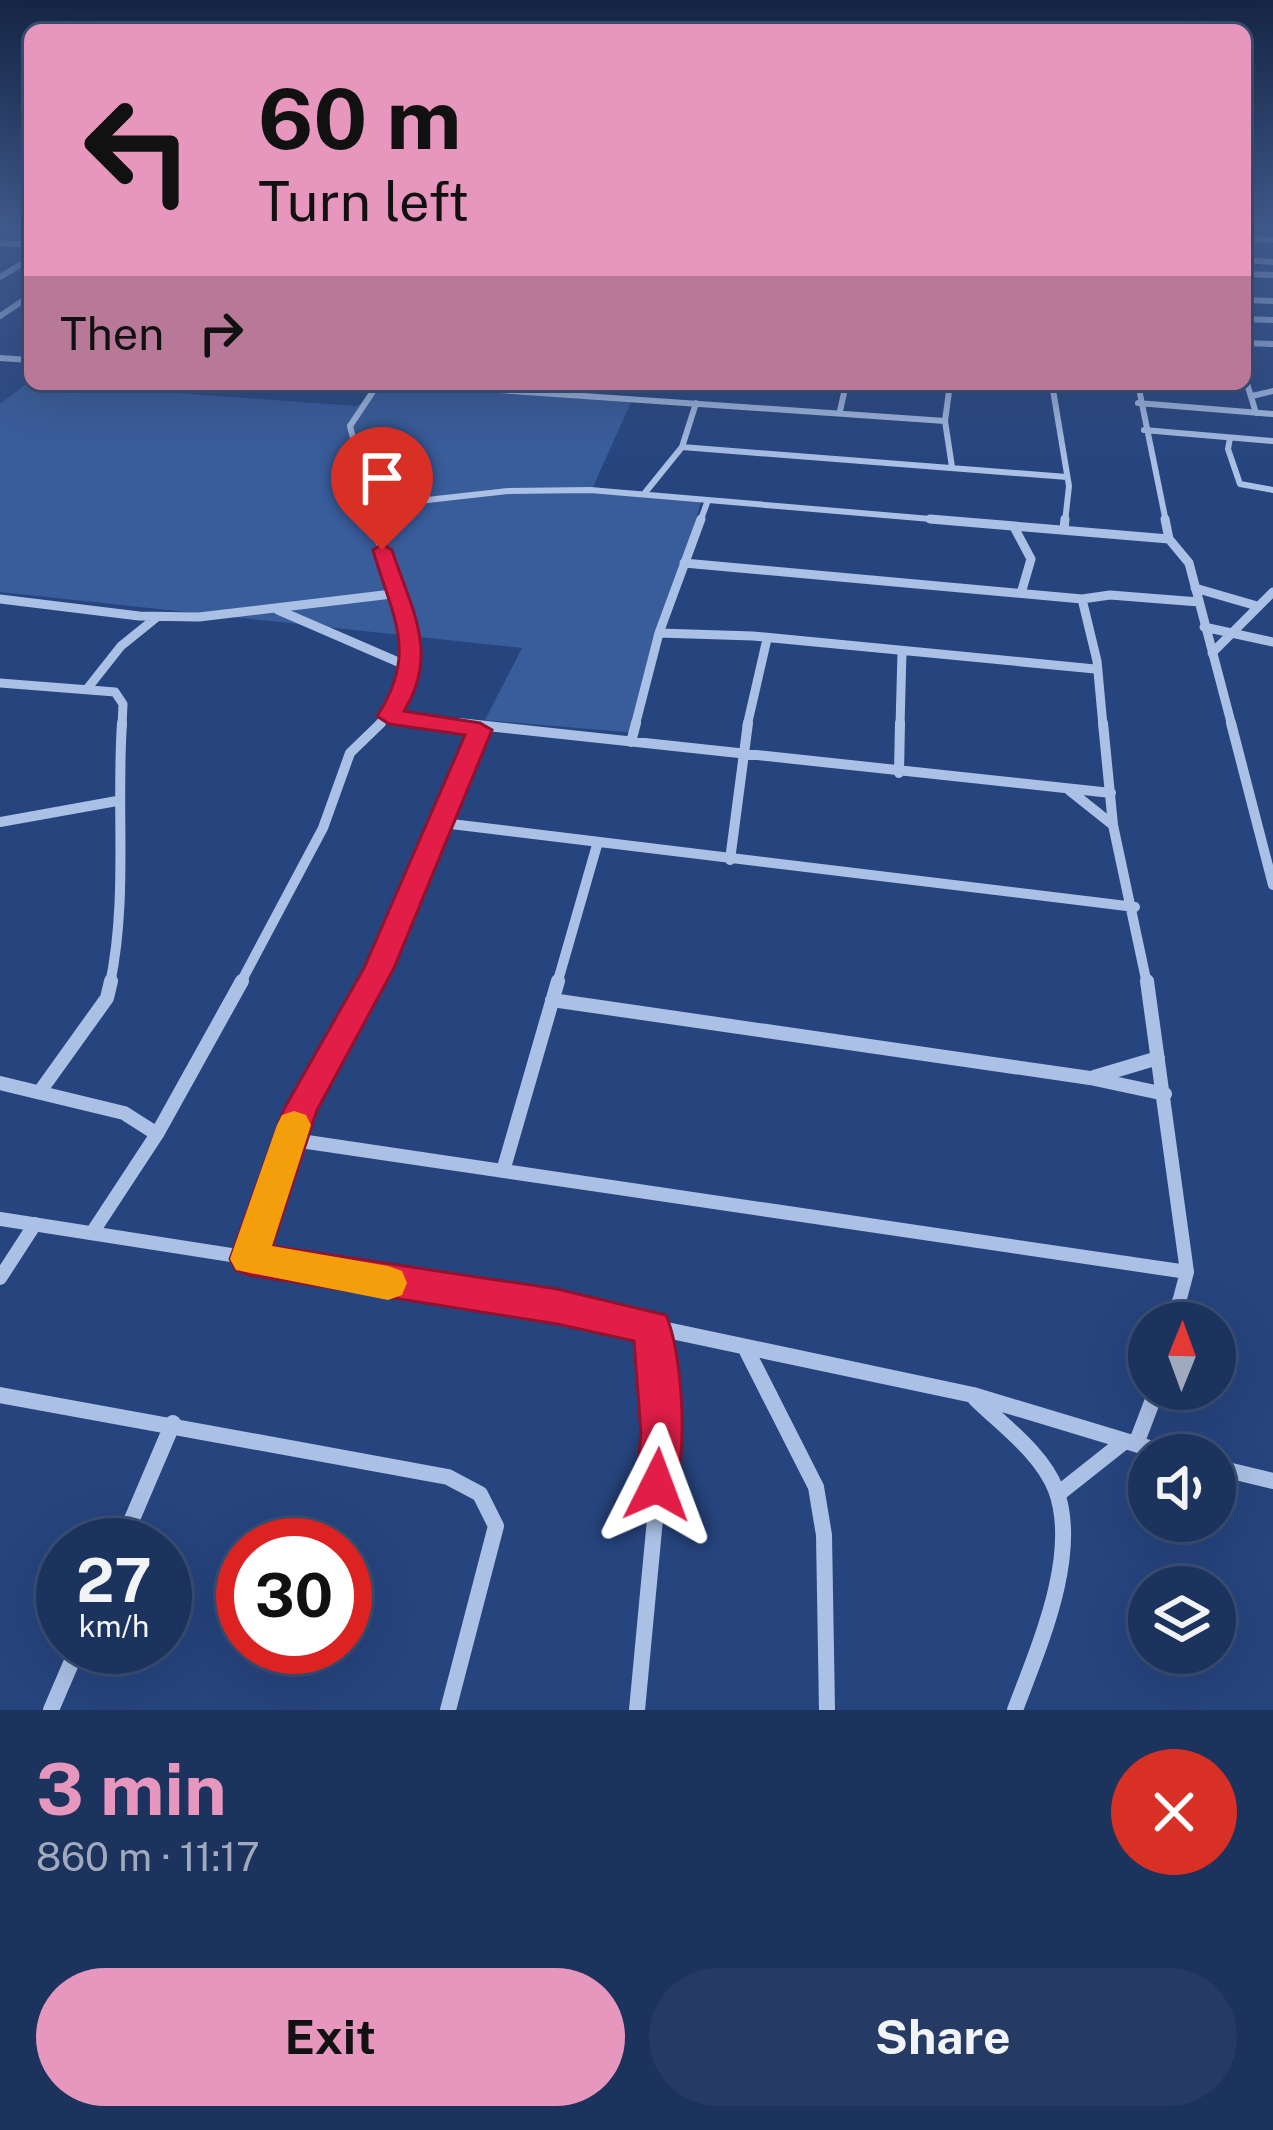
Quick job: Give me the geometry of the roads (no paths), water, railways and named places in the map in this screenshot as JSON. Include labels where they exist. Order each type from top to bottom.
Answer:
[{"type":"street","points":[[92,1233],[158,1134],[315,845],[343,785],[350,753],[389,716],[412,668],[414,654],[392,593],[350,426],[374,390]]},
{"type":"street","points":[[568,390],[945,421]]},
{"type":"street","points":[[840,411],[845,390]]},
{"type":"street","points":[[949,390],[945,421],[952,466]]},
{"type":"street","points":[[1053,390],[1070,507],[1064,529]]},
{"type":"street","points":[[1138,390],[1169,539],[1189,563],[1269,841],[1273,885]]},
{"type":"street","points":[[1250,390],[1256,413]]},
{"type":"street","points":[[1252,396],[1273,391]]},
{"type":"street","points":[[1138,403],[1273,415]]},
{"type":"street","points":[[644,494],[682,448],[696,404]]},
{"type":"street","points":[[1144,430],[1273,441]]},
{"type":"street","points":[[1230,438],[1228,448],[1240,484],[1273,490]]},
{"type":"street","points":[[682,448],[1067,478]]},
{"type":"street","points":[[373,506],[522,490],[644,494],[1169,539]]},
{"type":"street","points":[[631,742],[659,633],[708,500]]},
{"type":"street","points":[[1014,527],[1031,559],[1022,590]]},
{"type":"street","points":[[684,563],[1082,598],[1199,602]]},
{"type":"street","points":[[1195,588],[1257,606]]},
{"type":"street","points":[[1212,653],[1273,592]]},
{"type":"street","points":[[0,599],[157,617],[278,610],[392,593]]},
{"type":"street","points":[[1082,598],[1112,793],[1112,825],[1135,907],[1165,1094],[1187,1272],[1179,1302]]},
{"type":"street","points":[[278,610],[317,630],[380,647],[412,668]]},
{"type":"street","points":[[139,616],[142,628]]},
{"type":"street","points":[[87,689],[157,617]]},
{"type":"street","points":[[1204,627],[1273,642]]},
{"type":"street","points":[[659,633],[1095,669]]},
{"type":"street","points":[[730,860],[752,689],[767,639]]},
{"type":"street","points":[[899,773],[902,652]]},
{"type":"street","points":[[0,682],[116,692],[123,704],[117,801],[122,919],[107,998],[41,1090]]},
{"type":"street","points":[[389,716],[480,730],[1112,793]]},
{"type":"street","points":[[249,1259],[274,1196],[287,1139],[379,968],[480,730]]},
{"type":"street","points":[[1069,790],[1081,806],[1112,825]]},
{"type":"street","points":[[0,822],[117,801]]},
{"type":"street","points":[[443,823],[1135,907]]},
{"type":"street","points":[[503,1171],[597,845]]},
{"type":"street","points":[[552,1000],[1090,1078],[1165,1094]]},
{"type":"street","points":[[1090,1078],[1158,1058]]},
{"type":"street","points":[[0,1083],[124,1113],[158,1134]]},
{"type":"street","points":[[287,1139],[1187,1272]]},
{"type":"street","points":[[0,1219],[557,1306],[973,1395],[1128,1442]]},
{"type":"street","points":[[0,1278],[34,1224]]},
{"type":"street","points":[[638,1710],[661,1433],[652,1328]]},
{"type":"street","points":[[746,1349],[816,1487],[824,1535],[827,1710]]},
{"type":"street","points":[[0,1395],[173,1423],[448,1477],[480,1494],[496,1526],[448,1710]]},
{"type":"street","points":[[973,1395],[1047,1474],[1058,1494],[1056,1567],[1043,1634],[1015,1710]]},
{"type":"street","points":[[133,1518],[173,1423]]},
{"type":"street","points":[[1058,1494],[1128,1445]]},
{"type":"street","points":[[1236,1472],[1273,1481]]},
{"type":"street","points":[[51,1710],[66,1674]]}]
